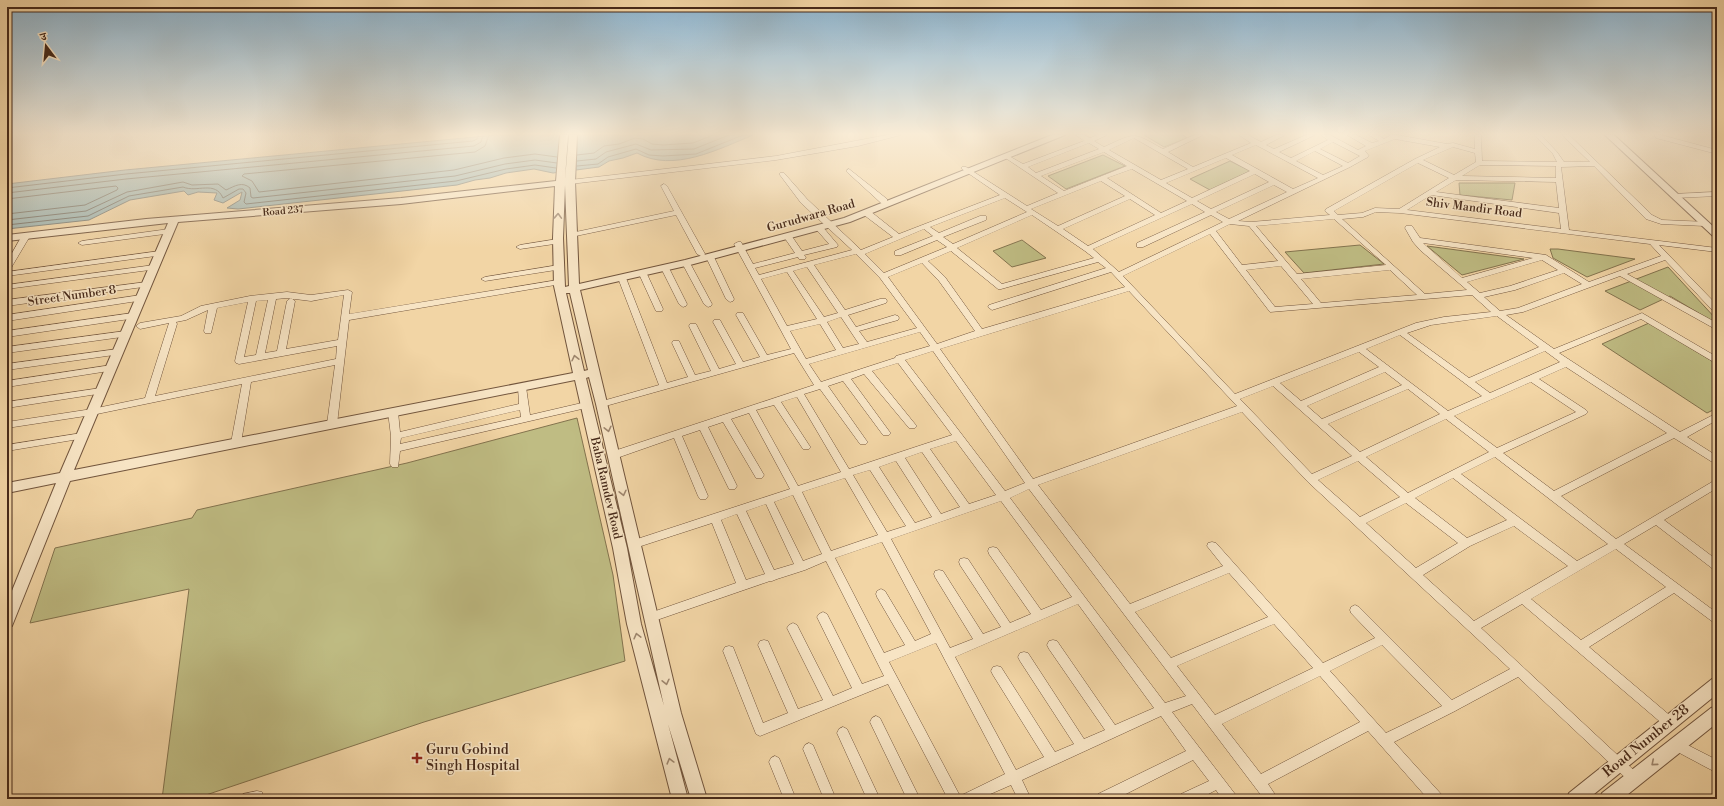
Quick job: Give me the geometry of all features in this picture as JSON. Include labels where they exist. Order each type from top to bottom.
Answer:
[{"type":"street","points":[[565,173],[574,286],[673,713],[699,799]]},
{"type":"street","points":[[565,178],[566,173]]},
{"type":"street","points":[[565,178],[625,173]]},
{"type":"street","points":[[852,173],[884,201]]},
{"type":"street","name":"Gurudwara Road","points":[[739,247],[788,237],[819,228],[884,201],[959,173]]},
{"type":"street","name":"Gurudwara Road","points":[[574,286],[641,269],[705,256],[867,213],[960,173]]},
{"type":"street","points":[[970,173],[1088,249],[1115,273],[1131,288],[1242,408],[1311,479],[1416,574],[1635,779]]},
{"type":"street","points":[[1032,173],[1065,194]]},
{"type":"street","points":[[1036,175],[1042,173]]},
{"type":"street","points":[[883,276],[952,247],[1065,194],[1115,173]]},
{"type":"street","points":[[1143,173],[1228,222]]},
{"type":"street","points":[[1160,183],[1187,173]]},
{"type":"street","points":[[1088,249],[1254,173]]},
{"type":"street","points":[[1260,173],[1292,192]]},
{"type":"street","points":[[1313,173],[1323,178]]},
{"type":"street","points":[[992,307],[1115,273],[1334,173]]},
{"type":"street","points":[[1395,173],[1329,211],[1424,297]]},
{"type":"street","points":[[1444,173],[1455,178],[1560,180]]},
{"type":"street","points":[[1400,211],[1463,173]]},
{"type":"street","points":[[1561,173],[1565,230]]},
{"type":"street","points":[[1605,173],[1649,217],[1654,220],[1661,222],[1705,224]]},
{"type":"street","points":[[1653,173],[1717,225]]},
{"type":"street","points":[[1656,173],[1717,235]]},
{"type":"street","points":[[782,174],[804,201],[883,276],[935,347],[1031,484],[1272,799]]},
{"type":"street","name":"Road 237","points":[[7,238],[174,220],[401,201],[505,190],[565,178]]},
{"type":"street","name":"Baba Ramdev Road","points":[[565,178],[558,241],[559,286],[586,405],[592,425],[627,583],[634,624],[680,799]]},
{"type":"street","points":[[1102,178],[1161,216]]},
{"type":"street","points":[[1140,245],[1275,182]]},
{"type":"street","points":[[664,186],[730,299]]},
{"type":"street","points":[[1429,193],[1563,210]]},
{"type":"street","points":[[1680,196],[1717,194]]},
{"type":"street","points":[[757,278],[859,252],[1005,195]]},
{"type":"street","points":[[1057,229],[1130,196]]},
{"type":"street","name":"Shiv Mandir Road","points":[[1228,222],[1251,224],[1363,215],[1375,210],[1400,211],[1565,230],[1653,243],[1717,250]]},
{"type":"street","points":[[571,235],[679,212]]},
{"type":"street","points":[[867,213],[898,237]]},
{"type":"street","points":[[898,253],[983,218]]},
{"type":"street","points":[[7,621],[65,476],[118,352],[126,334],[137,321],[141,298],[174,220]]},
{"type":"street","points":[[1251,224],[1320,306]]},
{"type":"street","points":[[925,226],[1000,287],[1099,259]]},
{"type":"street","points":[[750,267],[834,245],[819,228]]},
{"type":"street","points":[[1409,228],[1416,240],[1498,314],[1567,363],[1717,461]]},
{"type":"street","points":[[1211,230],[1273,310],[1475,294],[1512,288],[1565,270]]},
{"type":"street","points":[[82,243],[169,232]]},
{"type":"street","points":[[7,268],[26,236]]},
{"type":"street","points":[[788,237],[864,344]]},
{"type":"street","points":[[1416,240],[1542,257],[1589,285]]},
{"type":"street","points":[[520,247],[558,241]]},
{"type":"street","points":[[1653,243],[1717,310]]},
{"type":"street","points":[[739,247],[796,350],[863,442]]},
{"type":"street","points":[[7,274],[160,253]]},
{"type":"street","name":"Gurudwara Road","points":[[559,286],[574,286],[643,274],[686,263],[705,256]]},
{"type":"street","points":[[1461,281],[1542,257]]},
{"type":"street","points":[[1233,398],[1275,383],[1401,332],[1431,322],[1520,310],[1665,257]]},
{"type":"street","points":[[922,260],[942,279],[980,332]]},
{"type":"street","points":[[686,263],[708,304]]},
{"type":"street","points":[[1240,268],[1284,263]]},
{"type":"street","points":[[485,279],[559,267]]},
{"type":"street","points":[[1296,277],[1392,267]]},
{"type":"street","points":[[7,287],[154,268]]},
{"type":"street","points":[[665,268],[683,304]]},
{"type":"street","points":[[789,270],[841,351]]},
{"type":"street","points":[[1620,273],[1717,327]]},
{"type":"street","points":[[643,274],[659,309]]},
{"type":"street","points":[[622,278],[664,387]]},
{"type":"street","points":[[7,303],[147,284]]},
{"type":"street","points":[[344,318],[559,286]]},
{"type":"street","points":[[614,455],[821,386],[899,358],[980,332],[1131,288]]},
{"type":"street","points":[[7,334],[137,321],[184,318],[204,308],[250,299],[282,295],[311,298],[348,292],[332,424]]},
{"type":"street","name":"Street Number 8","points":[[7,318],[141,298]]},
{"type":"street","points":[[260,357],[272,298]]},
{"type":"street","points":[[252,301],[239,361],[342,342]]},
{"type":"street","points":[[281,353],[291,301]]},
{"type":"street","points":[[785,329],[821,321],[883,301]]},
{"type":"street","points":[[208,331],[213,306]]},
{"type":"street","points":[[740,315],[765,359]]},
{"type":"street","points":[[1468,382],[1548,350],[1642,316],[1717,361]]},
{"type":"street","points":[[854,330],[894,318]]},
{"type":"street","points":[[717,322],[741,366]]},
{"type":"street","points":[[149,400],[173,324]]},
{"type":"street","points":[[693,326],[716,372]]},
{"type":"street","points":[[804,362],[922,329]]},
{"type":"street","points":[[1401,332],[1489,397]]},
{"type":"street","points":[[7,350],[126,334]]},
{"type":"street","points":[[676,343],[693,379]]},
{"type":"street","points":[[1361,348],[1616,544],[1717,619]]},
{"type":"street","points":[[602,404],[796,350]]},
{"type":"street","points":[[7,367],[118,352]]},
{"type":"street","points":[[899,358],[1230,799]]},
{"type":"street","points":[[7,425],[92,412],[339,361]]},
{"type":"street","points":[[1311,479],[1447,415],[1567,363]]},
{"type":"street","points":[[7,384],[112,368]]},
{"type":"street","points":[[1300,404],[1386,368]]},
{"type":"street","points":[[866,370],[912,426]]},
{"type":"street","points":[[7,488],[594,373]]},
{"type":"street","points":[[845,377],[886,432]]},
{"type":"street","points":[[1358,523],[1496,452],[1583,412],[1532,378]]},
{"type":"street","points":[[236,442],[247,380]]},
{"type":"street","points":[[1275,383],[1406,497],[1466,543]]},
{"type":"street","points":[[1321,423],[1409,385]]},
{"type":"street","points":[[522,387],[526,419]]},
{"type":"street","points":[[7,405],[101,392]]},
{"type":"street","points":[[799,393],[885,537],[949,654],[1025,799]]},
{"type":"street","points":[[776,401],[806,447]]},
{"type":"street","points":[[395,449],[586,405]]},
{"type":"street","points":[[396,436],[524,406]]},
{"type":"street","points":[[651,617],[801,567],[1002,497],[1031,484],[1242,408]]},
{"type":"street","points":[[752,409],[796,491],[881,660],[955,799]]},
{"type":"street","points":[[393,412],[396,436],[395,464]]},
{"type":"street","points":[[725,418],[759,475]]},
{"type":"street","points":[[1553,496],[1677,434],[1716,418]]},
{"type":"street","points":[[702,425],[732,486]]},
{"type":"street","points":[[677,434],[703,496]]},
{"type":"street","points":[[7,448],[82,436]]},
{"type":"street","points":[[635,544],[769,501],[957,437]]},
{"type":"street","points":[[924,448],[967,509]]},
{"type":"street","points":[[899,457],[939,519]]},
{"type":"street","points":[[873,466],[913,528]]},
{"type":"street","points":[[1454,474],[1577,566]]},
{"type":"street","points":[[1473,627],[1616,544],[1717,483]]},
{"type":"street","points":[[769,501],[801,567]]},
{"type":"street","points":[[740,510],[772,576]]},
{"type":"street","points":[[716,518],[743,586]]},
{"type":"street","points":[[1656,520],[1716,564]]},
{"type":"street","points":[[1416,574],[1466,543],[1515,521]]},
{"type":"street","points":[[1212,546],[1436,799]]},
{"type":"street","points":[[993,551],[1039,616]]},
{"type":"street","points":[[964,562],[1008,629]]},
{"type":"street","points":[[1128,610],[1231,567]]},
{"type":"street","points":[[939,574],[981,641]]},
{"type":"street","points":[[627,583],[643,580]]},
{"type":"street","points":[[1580,647],[1674,587]]},
{"type":"street","points":[[881,594],[912,648]]},
{"type":"street","points":[[1522,598],[1669,722]]},
{"type":"street","points":[[949,654],[1079,599]]},
{"type":"street","points":[[1355,610],[1451,707]]},
{"type":"street","points":[[823,617],[859,690]]},
{"type":"street","points":[[1169,664],[1276,618]]},
{"type":"street","points":[[793,628],[830,702]]},
{"type":"street","points":[[881,660],[939,636]]},
{"type":"street","points":[[1213,722],[1384,639]]},
{"type":"street","points":[[1053,645],[1113,732]]},
{"type":"street","points":[[764,646],[795,716]]},
{"type":"street","points":[[729,651],[760,730],[891,678]]},
{"type":"street","points":[[1024,657],[1082,746]]},
{"type":"street","points":[[1384,740],[1451,707],[1519,670]]},
{"type":"street","points":[[997,672],[1053,760]]},
{"type":"street","name":"Road Number 28","points":[[1575,799],[1717,684]]},
{"type":"street","points":[[965,799],[1162,710],[1195,698]]},
{"type":"street","name":"Road Number 28","points":[[1608,799],[1717,713]]},
{"type":"street","points":[[876,722],[914,799]]},
{"type":"street","points":[[1259,782],[1370,723]]},
{"type":"street","points":[[843,733],[874,799]]},
{"type":"street","points":[[1676,745],[1717,767]]},
{"type":"street","points":[[809,749],[830,799]]},
{"type":"street","points":[[1103,799],[1195,753]]},
{"type":"street","points":[[774,762],[790,799]]},
{"type":"street","points":[[1186,799],[1217,783]]},
{"type":"shaded area","points":[[1057,173],[1108,173],[1066,189],[1048,176]]},
{"type":"shaded area","points":[[1204,173],[1247,173],[1210,190],[1190,179]]},
{"type":"shaded area","points":[[1459,183],[1515,183],[1512,200],[1460,195]]},
{"type":"shaded area","points":[[1022,240],[1046,258],[1012,267],[993,251]]},
{"type":"shaded area","points":[[1360,245],[1384,264],[1304,273],[1285,252]]},
{"type":"shaded area","points":[[1427,246],[1524,259],[1462,275]]},
{"type":"shaded area","points":[[1550,249],[1635,259],[1587,277],[1553,258]]},
{"type":"shaded area","points":[[1668,267],[1717,320],[1717,324],[1670,296],[1640,310],[1605,291]]},
{"type":"shaded area","points":[[1649,323],[1717,364],[1717,408],[1707,413],[1602,344]]},
{"type":"shaded area","points":[[577,418],[613,575],[625,661],[424,722],[194,799],[162,799],[189,589],[30,623],[55,548],[192,518],[197,510],[407,463]]},
{"type":"water","points":[[103,173],[509,173],[457,185],[238,209],[227,208],[240,200],[242,192],[223,203],[214,200],[217,193],[198,192],[188,195],[184,191],[130,200],[89,220],[7,229],[7,184]]},
{"type":"place","name":"Guru Gobind Singh Hospital","points":[[417,758]]}]
